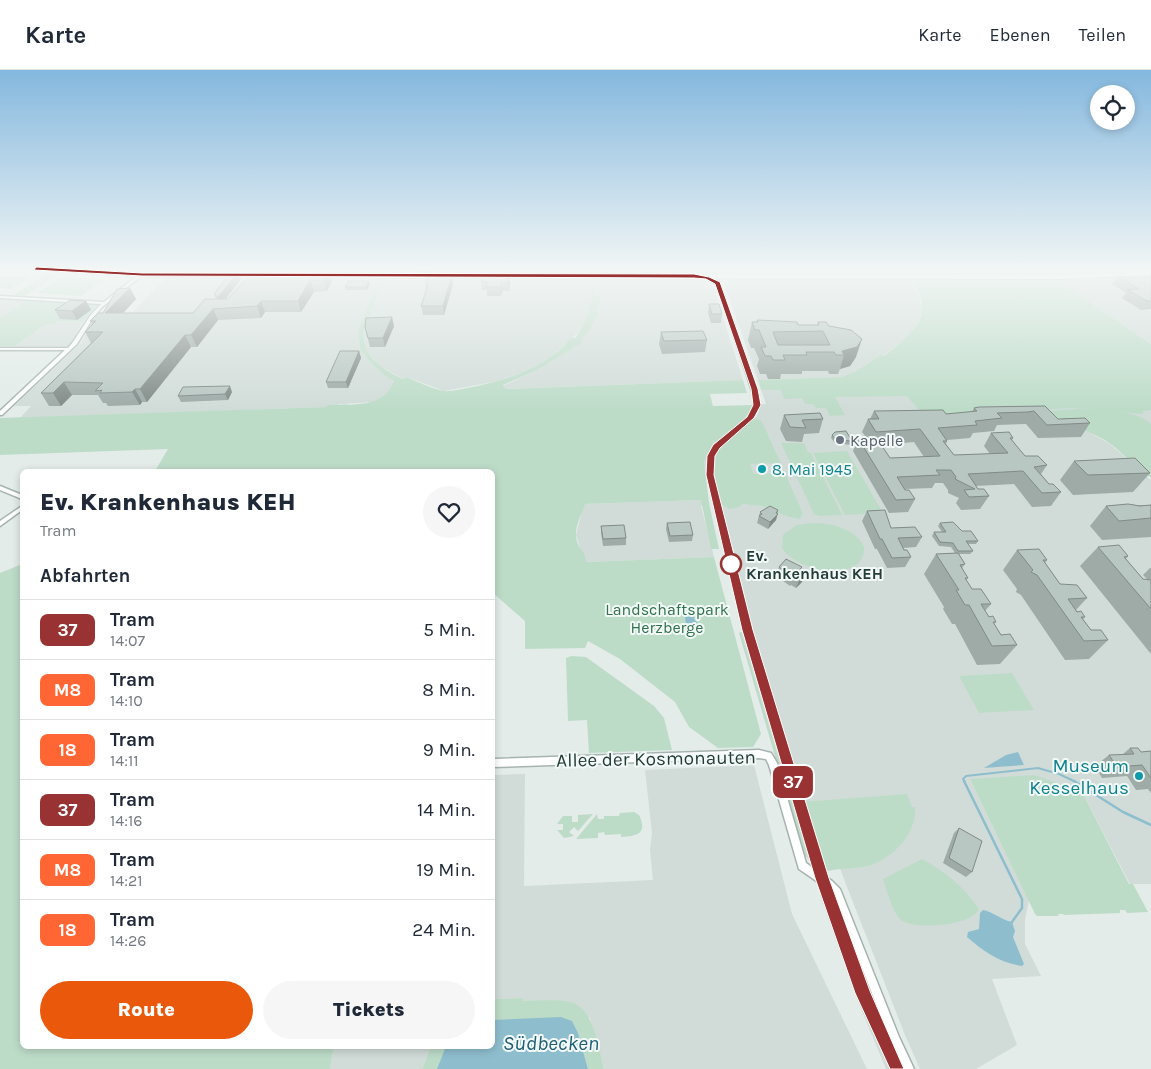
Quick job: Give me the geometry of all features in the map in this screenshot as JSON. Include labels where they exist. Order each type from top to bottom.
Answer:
[{"type":"street","points":[[0,414],[69,349],[80,337],[92,316]]},
{"type":"street","points":[[729,316],[755,394]]},
{"type":"street","points":[[0,349],[69,349]]},
{"type":"street","points":[[0,488],[20,496]]},
{"type":"street","points":[[0,524],[20,509]]},
{"type":"street","name":"Allee der Kosmonauten","points":[[495,763],[759,754],[768,756],[773,763],[802,866],[822,878],[837,892],[908,1069]]},
{"type":"shaded area","points":[[126,316],[364,316],[358,331],[361,351],[385,376],[394,381],[391,389],[383,398],[373,402],[327,405],[327,407],[20,418],[31,406],[14,406],[81,343],[93,321]]},
{"type":"shaded area","points":[[370,316],[589,316],[579,332],[546,361],[525,372],[498,381],[444,391],[407,377],[403,379],[378,365],[366,350],[363,336]]},
{"type":"shaded area","points":[[597,316],[722,316],[743,380],[504,389],[503,386],[537,370],[582,342],[580,341]]},
{"type":"shaded area","points":[[735,316],[920,316],[917,326],[907,338],[883,356],[880,355],[858,370],[841,377],[758,380]]},
{"type":"shaded area","points":[[1109,316],[1151,316],[1151,344]]},
{"type":"shaded area","points":[[59,321],[83,322],[69,346],[15,346],[46,324],[54,324]]},
{"type":"shaded area","points":[[948,383],[1151,400],[1151,430],[1080,427],[1110,444],[1151,480],[1151,884],[1130,884],[1082,792],[970,779],[1029,900],[1025,920],[1025,944],[1041,976],[992,979],[1017,1045],[976,1069],[920,1069],[840,869],[826,871],[753,631],[733,547],[730,546],[718,502],[720,502],[752,422],[758,414],[761,404],[766,404],[761,390]]},
{"type":"shaded area","points":[[753,402],[757,411],[752,419],[722,443],[713,458],[712,477],[705,478],[704,462],[709,448],[718,438],[745,419]]},
{"type":"shaded area","points":[[701,500],[714,557],[585,562],[576,535],[584,504]]},
{"type":"shaded area","points":[[741,632],[750,632],[821,867],[809,860]]},
{"type":"shaded area","points":[[754,765],[792,914],[867,1069],[604,1069],[590,1018],[563,1001],[522,1001],[522,998],[495,999],[495,775],[525,774],[524,886],[653,880],[650,850],[652,833],[645,770]]},
{"type":"shaded area","points":[[820,895],[832,901],[867,997],[899,1069],[886,1069],[855,994]]},
{"type":"shaded area","points":[[333,1049],[430,1049],[422,1069],[330,1069]]},
{"type":"green space","points":[[4,316],[88,316],[83,322],[59,321],[54,324],[46,324],[15,346],[0,346],[0,318]]},
{"type":"green space","name":"Landschaftspark Herzberge","points":[[364,316],[370,316],[364,330],[364,339],[369,354],[374,360],[403,379],[407,377],[443,391],[473,387],[501,380],[539,365],[571,338],[575,338],[588,316],[598,316],[581,340],[583,342],[537,370],[503,385],[505,389],[743,380],[747,393],[710,394],[713,406],[753,405],[745,419],[713,443],[704,462],[709,503],[719,549],[711,549],[701,500],[585,504],[578,524],[576,539],[586,562],[714,557],[761,734],[753,747],[718,748],[689,727],[675,702],[620,659],[588,641],[585,648],[525,649],[525,621],[495,595],[495,469],[156,469],[168,449],[0,455],[0,418],[326,407],[327,405],[375,401],[389,390],[394,381],[385,376],[361,351],[358,331]]},
{"type":"green space","points":[[921,316],[1109,316],[1151,344],[1151,410],[1143,411],[1143,414],[1072,408],[924,416],[907,396],[835,397],[845,415],[830,416],[826,408],[816,408],[813,404],[805,404],[802,398],[784,399],[781,390],[761,390],[758,380],[841,377],[858,370],[880,355],[884,356],[912,332]]},
{"type":"green space","points":[[1106,410],[1136,415],[1151,424],[1151,477],[1142,472],[1104,440],[1062,421],[1046,411]]},
{"type":"green space","points":[[752,419],[761,420],[781,463],[750,464],[754,474],[785,473],[803,514],[799,519],[786,516],[763,506],[742,504],[739,507],[729,509],[718,502],[712,471],[716,453],[729,438]]},
{"type":"green space","points":[[781,443],[804,443],[808,452],[811,453],[842,515],[819,516],[814,514]]},
{"type":"green space","points":[[847,451],[883,513],[845,515],[813,453]]},
{"type":"green space","points":[[812,523],[842,528],[855,535],[864,547],[862,559],[854,566],[843,570],[829,571],[801,564],[790,557],[782,548],[783,535],[797,525]]},
{"type":"green space","points":[[20,565],[20,1049],[333,1049],[330,1069],[0,1069],[0,573]]},
{"type":"green space","points":[[741,632],[809,860],[803,852],[739,633]]},
{"type":"green space","points":[[571,656],[586,657],[654,706],[664,718],[672,750],[589,753],[587,720],[568,721],[566,658]]},
{"type":"green space","points":[[1012,673],[1034,710],[979,713],[959,676]]},
{"type":"green space","points":[[1034,775],[1082,792],[1129,884],[1133,884],[1148,912],[1127,913],[1125,910],[1120,910],[1120,913],[1058,914],[1059,916],[1037,916],[1035,914],[970,779]]},
{"type":"green space","points":[[907,794],[912,807],[915,807],[915,817],[908,835],[896,850],[871,865],[829,871],[822,870],[801,802]]},
{"type":"green space","points":[[634,812],[639,815],[642,826],[636,835],[621,837],[621,834],[605,835],[604,832],[598,833],[598,838],[576,839],[597,814],[598,819],[604,819],[604,816],[619,816],[620,813]]},
{"type":"green space","points":[[593,814],[578,831],[574,827],[569,832],[574,836],[564,838],[557,830],[563,830],[563,824],[557,824],[563,816],[572,816],[572,822],[578,822],[578,815]]},
{"type":"green space","points":[[922,859],[939,869],[961,887],[979,909],[974,915],[954,923],[928,926],[906,923],[900,919],[892,905],[883,879]]},
{"type":"green space","points":[[832,901],[840,907],[883,1021],[878,1022]]},
{"type":"green space","points":[[523,998],[523,1001],[570,1002],[578,1006],[590,1020],[604,1069],[588,1069],[578,1033],[515,1069],[422,1069],[430,1049],[495,1049],[495,999]]},
{"type":"water","points":[[695,607],[694,619],[701,627],[701,634],[687,633],[685,617],[676,608]]},
{"type":"water","points":[[1018,752],[1024,765],[984,768],[1006,755]]},
{"type":"water","points":[[983,910],[1012,922],[1015,931],[1013,937],[1024,964],[1022,966],[992,956],[967,937],[968,932],[979,929],[980,913]]},
{"type":"water","name":"Südbecken","points":[[561,1017],[572,1021],[578,1033],[588,1069],[437,1069],[445,1049],[495,1049],[495,1020]]},
{"type":"building","points":[[95,316],[207,316],[191,335],[185,335],[140,389],[135,389],[132,392],[100,393],[102,390],[95,391],[103,383],[64,382],[53,393],[41,393],[103,332],[85,332],[96,321],[90,321]]},
{"type":"building","points":[[392,317],[383,338],[368,338],[365,327],[366,318]]},
{"type":"building","points":[[757,320],[797,322],[798,325],[819,325],[818,322],[826,322],[829,326],[851,330],[862,339],[857,347],[842,351],[844,355],[836,355],[834,352],[806,352],[807,355],[783,355],[785,360],[773,360],[771,356],[765,356],[761,347],[766,347],[759,330],[755,330],[752,322],[758,322]],"holes":[[[823,331],[830,345],[778,345],[773,332]]]},
{"type":"building","points":[[703,331],[707,340],[664,341],[661,332]]},
{"type":"building","points":[[340,351],[359,351],[346,382],[326,382]]},
{"type":"building","points":[[230,386],[225,394],[178,396],[183,387]]},
{"type":"building","points":[[1045,406],[1058,419],[1085,418],[1090,423],[1047,425],[1034,411],[997,413],[1002,418],[975,421],[977,425],[938,428],[947,441],[943,441],[954,455],[1008,453],[991,433],[1009,432],[1013,438],[1010,438],[1025,456],[1038,456],[1047,465],[1034,467],[1049,484],[1053,484],[1061,492],[1042,493],[1023,471],[968,474],[978,489],[984,489],[989,496],[969,497],[964,490],[975,489],[955,479],[956,477],[951,470],[936,470],[940,475],[897,477],[905,490],[909,490],[915,499],[896,500],[858,438],[876,437],[890,458],[940,456],[920,429],[876,432],[868,419],[879,419],[874,411],[943,410],[946,414],[977,411],[974,408],[979,407]]},
{"type":"building","points":[[820,413],[823,419],[802,420],[806,428],[790,427],[784,415]]},
{"type":"building","points":[[846,431],[852,441],[836,440],[832,435],[835,432]]},
{"type":"building","points":[[1135,458],[1150,473],[1088,475],[1074,461]]},
{"type":"building","points":[[1128,504],[1151,505],[1151,518],[1119,521],[1106,506]]},
{"type":"building","points":[[770,506],[778,510],[776,513],[778,514],[770,522],[759,516],[762,514],[760,512]]},
{"type":"building","points":[[885,510],[891,528],[915,527],[922,537],[898,538],[904,550],[907,550],[911,557],[892,558],[882,539],[880,539],[867,511]]},
{"type":"building","points":[[690,522],[693,535],[670,536],[667,523]]},
{"type":"building","points":[[953,522],[962,531],[971,531],[978,541],[966,541],[973,551],[958,551],[953,543],[940,542],[934,532],[946,532],[940,523]]},
{"type":"building","points":[[624,525],[626,538],[603,539],[601,526]]},
{"type":"building","points":[[1119,545],[1128,556],[1124,557],[1143,579],[1151,580],[1151,609],[1098,547]]},
{"type":"building","points":[[1039,549],[1047,560],[1043,560],[1060,584],[1077,585],[1087,598],[1068,599],[1077,612],[1081,611],[1085,617],[1081,617],[1091,630],[1101,630],[1108,640],[1084,641],[1037,575],[1031,572],[1033,570],[1017,550]]},
{"type":"building","points":[[958,553],[965,564],[960,565],[968,578],[965,578],[972,589],[981,589],[991,604],[981,604],[989,617],[993,616],[996,622],[993,622],[1001,635],[1010,634],[1017,645],[992,646],[969,605],[965,605],[956,590],[959,590],[936,554]]},
{"type":"building","points":[[786,559],[802,567],[800,569],[806,572],[800,578],[795,575],[794,577],[779,567]]},
{"type":"building","points":[[1130,748],[1138,748],[1141,752],[1151,751],[1151,778],[1142,765],[1117,767],[1109,755],[1134,754]]},
{"type":"building","points":[[959,828],[982,841],[972,872],[949,858]]},
{"type":"waterway","points":[[965,782],[963,779],[966,776],[1038,768],[1059,774],[1074,781]]},
{"type":"waterway","points":[[964,781],[1022,899],[1022,908],[1012,922]]},
{"type":"waterway","points":[[1074,781],[1123,812],[1151,825]]},
{"type":"tram line","points":[[729,316],[757,399],[753,412],[747,421],[724,441],[717,450],[712,460],[710,475],[747,623],[794,782]]},
{"type":"tram line","name":"37","points":[[730,316],[755,389],[757,405],[751,418],[722,440],[716,447],[711,456],[710,475],[748,630],[822,878],[863,993],[896,1069]]},
{"type":"tram line","points":[[793,781],[841,926],[867,998],[896,1069]]},
{"type":"place","name":"Kapelle","points":[[840,440]]},
{"type":"place","name":"8. Mai 1945","points":[[762,469]]},
{"type":"place","name":"Ev. Krankenhaus KEH","points":[[731,564]]},
{"type":"place","name":"Museum Kesselhaus","points":[[1139,776]]}]
